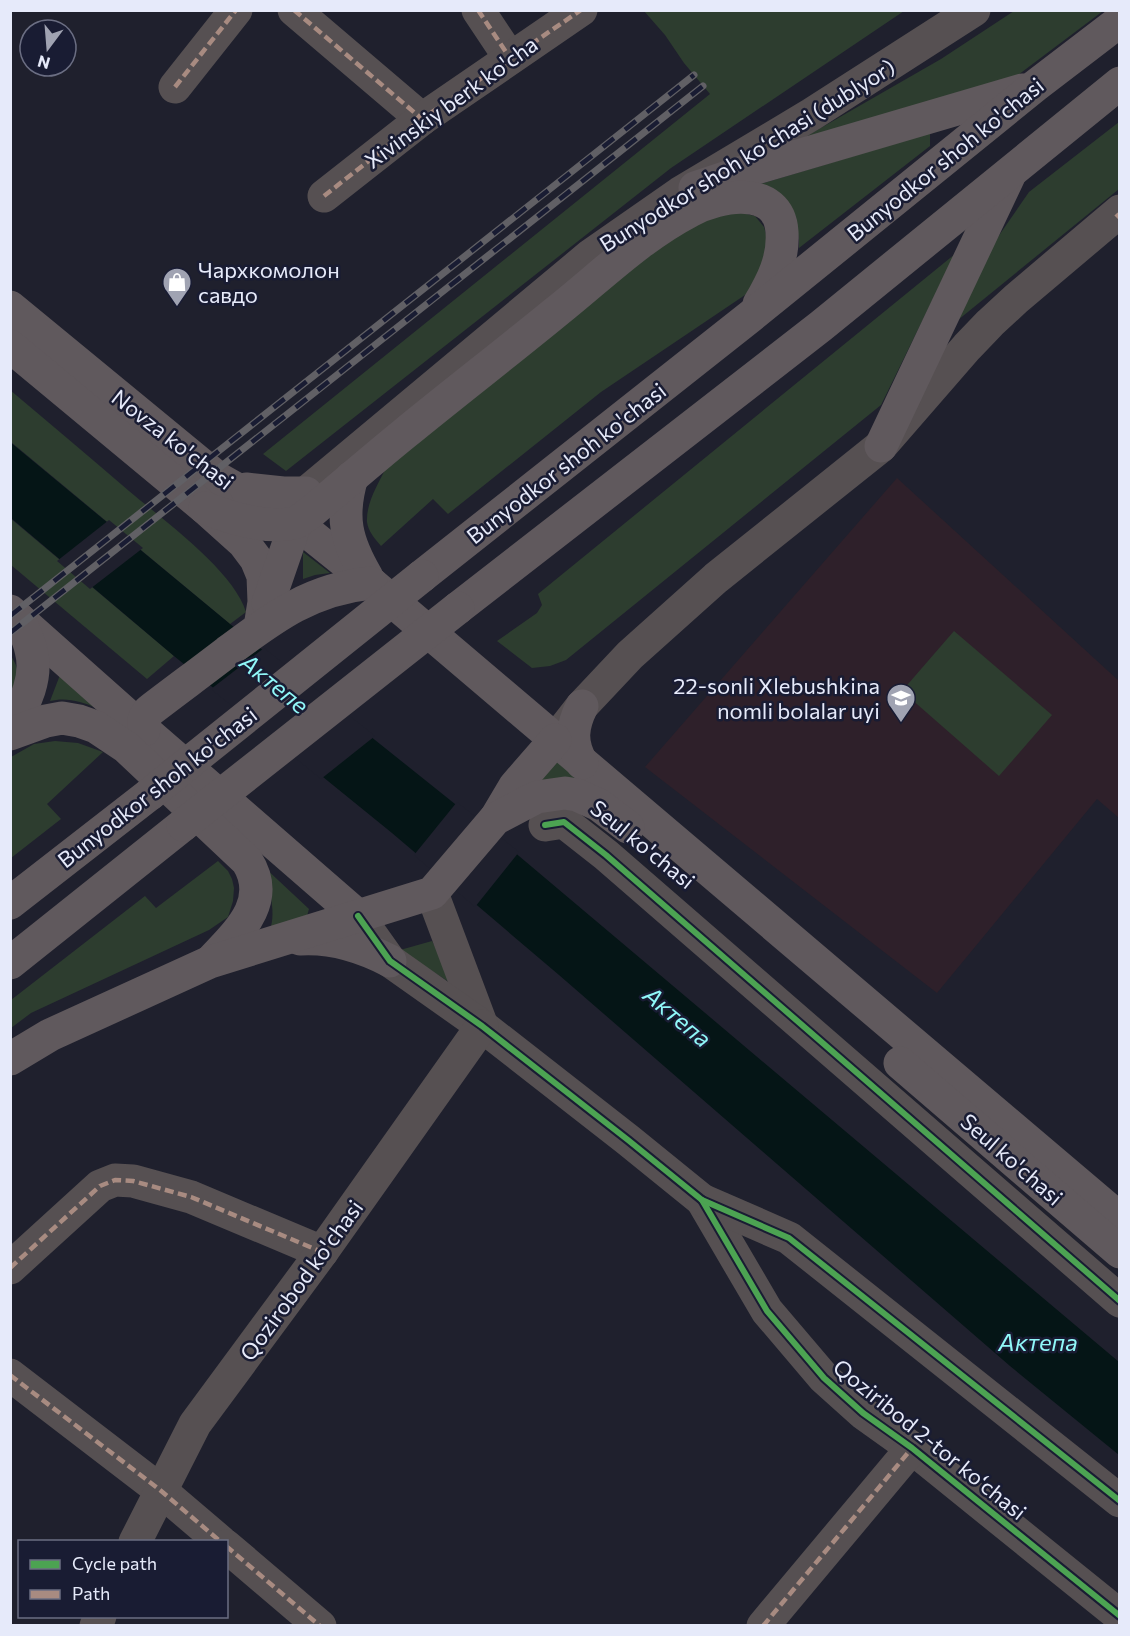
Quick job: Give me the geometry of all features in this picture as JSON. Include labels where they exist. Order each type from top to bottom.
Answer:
[{"type":"main road","name":"Bunyodkor shoh ko'chasi","points":[[10,903],[150,794],[1119,21]]},
{"type":"main road","name":"Bunyodkor shoh ko'chasi","points":[[10,963],[458,608],[821,326],[1119,83]]},
{"type":"main road","points":[[681,193],[743,172],[1035,86]]},
{"type":"main road","points":[[881,446],[1013,168]]},
{"type":"main road","points":[[205,508],[228,517],[274,524],[301,508],[318,506],[628,252],[691,210],[726,198],[743,197],[767,204],[778,214],[782,230],[779,261],[769,287],[751,316]]},
{"type":"main road","name":"Novza ko'chasi","points":[[10,307],[219,479],[301,508],[371,583]]},
{"type":"main road","name":"Novza ko'chasi","points":[[10,346],[244,543],[256,559],[264,585],[260,627]]},
{"type":"main road","points":[[146,720],[176,690],[260,627],[287,610],[315,596],[343,587],[371,583],[354,550],[346,521],[345,504],[352,477]]},
{"type":"main road","points":[[260,627],[301,508]]},
{"type":"main road","name":"Seul ko'chasi","points":[[371,583],[1119,1219]]},
{"type":"main road","points":[[13,606],[146,720],[358,916]]},
{"type":"main road","points":[[10,725],[27,695],[33,667],[31,649],[13,606]]},
{"type":"main road","points":[[582,705],[573,736],[582,763]]},
{"type":"main road","points":[[515,786],[524,745],[517,708]]},
{"type":"main road","points":[[10,734],[46,721],[62,718],[96,727],[126,747],[247,861],[256,885],[257,893],[253,908],[242,927],[210,962]]},
{"type":"main road","points":[[495,819],[515,786],[555,740]]},
{"type":"main road","name":"Seul ko'chasi","points":[[432,893],[495,819],[537,797],[565,793],[588,799],[639,837],[1119,1252]]},
{"type":"main road","points":[[10,1059],[50,1035],[210,962],[432,893]]},
{"type":"main road","points":[[277,941],[305,939],[341,943],[366,950],[390,961]]},
{"type":"street","points":[[175,87],[236,10]]},
{"type":"street","points":[[294,10],[422,119]]},
{"type":"street","points":[[478,10],[510,58]]},
{"type":"street","name":"Xivinskiy berk ko'cha","points":[[324,196],[422,119],[581,10]]},
{"type":"street","name":"Bunyodkor shoh koʻchasi (dublyor)","points":[[301,508],[591,255],[681,193],[812,114],[974,10]]},
{"type":"street","points":[[555,740],[582,705],[630,655],[716,578],[881,446],[990,323],[1118,214]]},
{"type":"street","points":[[545,825],[564,822],[606,855],[1119,1301]]},
{"type":"street","points":[[432,893],[482,1026]]},
{"type":"street","name":"Qoziribod 2-tor ko‘chasi","points":[[358,916],[390,961],[482,1026],[702,1200],[767,1311],[824,1378],[863,1413],[912,1448],[1119,1616]]},
{"type":"street","name":"Qozirobod ko'chasi","points":[[136,1540],[195,1424],[322,1252],[482,1026]]},
{"type":"street","points":[[10,1268],[100,1186],[115,1180],[133,1181],[191,1197],[322,1252]]},
{"type":"street","points":[[702,1200],[789,1238],[1119,1501]]},
{"type":"street","points":[[10,1375],[160,1490],[219,1540]]},
{"type":"street","points":[[763,1626],[912,1448]]},
{"type":"street","points":[[228,1548],[320,1625]]},
{"type":"shaded area","name":"22-sonli Xlebushkina nomli bolalar uyi","points":[[897,478],[1119,681],[1119,818],[1097,799],[937,993],[645,767]]},
{"type":"green space","points":[[644,11],[904,11],[671,168],[286,471],[263,454],[710,94]]},
{"type":"green space","points":[[1014,11],[1103,11],[1010,81],[786,148],[941,59]]},
{"type":"green space","points":[[1119,122],[1119,189],[958,320],[991,247],[1029,192]]},
{"type":"green space","points":[[930,133],[930,146],[799,248],[797,228],[760,184]]},
{"type":"green space","points":[[722,208],[755,216],[764,227],[767,255],[748,293],[601,392],[448,514],[433,499],[381,546],[369,529],[367,515],[373,494],[386,468],[683,225]]},
{"type":"green space","points":[[955,254],[881,405],[566,660],[550,666],[532,668],[497,641],[537,613],[542,605],[538,594]]},
{"type":"green space","points":[[10,390],[195,547],[227,580],[239,596],[246,612],[230,624],[11,442]]},
{"type":"green space","points":[[10,518],[174,656],[147,679],[11,565]]},
{"type":"green space","points":[[303,552],[330,573],[303,579]]},
{"type":"green space","points":[[954,631],[1052,715],[999,776],[902,691]]},
{"type":"green space","points":[[10,654],[18,674],[10,695]]},
{"type":"green space","points":[[60,675],[96,708],[73,700],[50,701]]},
{"type":"green space","points":[[55,741],[78,743],[103,752],[47,804],[61,819],[11,858],[11,757],[34,744]]},
{"type":"green space","points":[[558,757],[603,793],[536,785]]},
{"type":"green space","points":[[218,861],[228,871],[234,888],[228,917],[209,930],[31,1013],[11,1028],[11,1000],[145,896],[156,908]]},
{"type":"green space","points":[[263,866],[309,909],[307,916],[270,930],[273,914]]},
{"type":"green space","points":[[432,941],[453,980],[449,982],[400,950]]},
{"type":"water","name":"Актепа","points":[[10,442],[230,624],[500,840],[1119,1362],[1119,1455],[1010,1366],[392,833],[174,656],[11,518]]},
{"type":"pier","points":[[109,520],[143,548],[90,589],[57,561]]},
{"type":"pier","points":[[264,648],[375,736],[321,779],[211,689]]},
{"type":"pier","points":[[457,802],[519,852],[475,907],[414,855]]},
{"type":"railway","points":[[10,616],[694,75]]},
{"type":"railway","points":[[10,633],[703,86]]},
{"type":"marked path","points":[[175,87],[236,10]]},
{"type":"marked path","points":[[294,10],[422,119]]},
{"type":"marked path","points":[[478,10],[510,58]]},
{"type":"marked path","points":[[324,196],[422,119],[581,10]]},
{"type":"marked path","points":[[1116,214],[1120,218]]},
{"type":"marked path","points":[[10,1268],[100,1186],[115,1180],[133,1181],[191,1197],[322,1252]]},
{"type":"marked path","points":[[10,1375],[160,1490],[219,1540]]},
{"type":"marked path","points":[[763,1626],[912,1448]]},
{"type":"marked path","points":[[228,1548],[320,1626]]},
{"type":"cycle path","points":[[545,825],[564,822],[606,855],[1120,1301]]},
{"type":"cycle path","points":[[358,916],[390,961],[482,1026],[702,1200],[767,1311],[824,1378],[863,1413],[912,1448],[1120,1616]]},
{"type":"cycle path","points":[[702,1200],[789,1238],[1120,1501]]},
{"type":"place","name":"Чархкомолон савдо","points":[[177,308]]},
{"type":"place","name":"22-sonli Xlebushkina nomli bolalar uyi","points":[[901,724]]},
{"type":"water label","name":"Актепе","points":[[275,683]]}]
